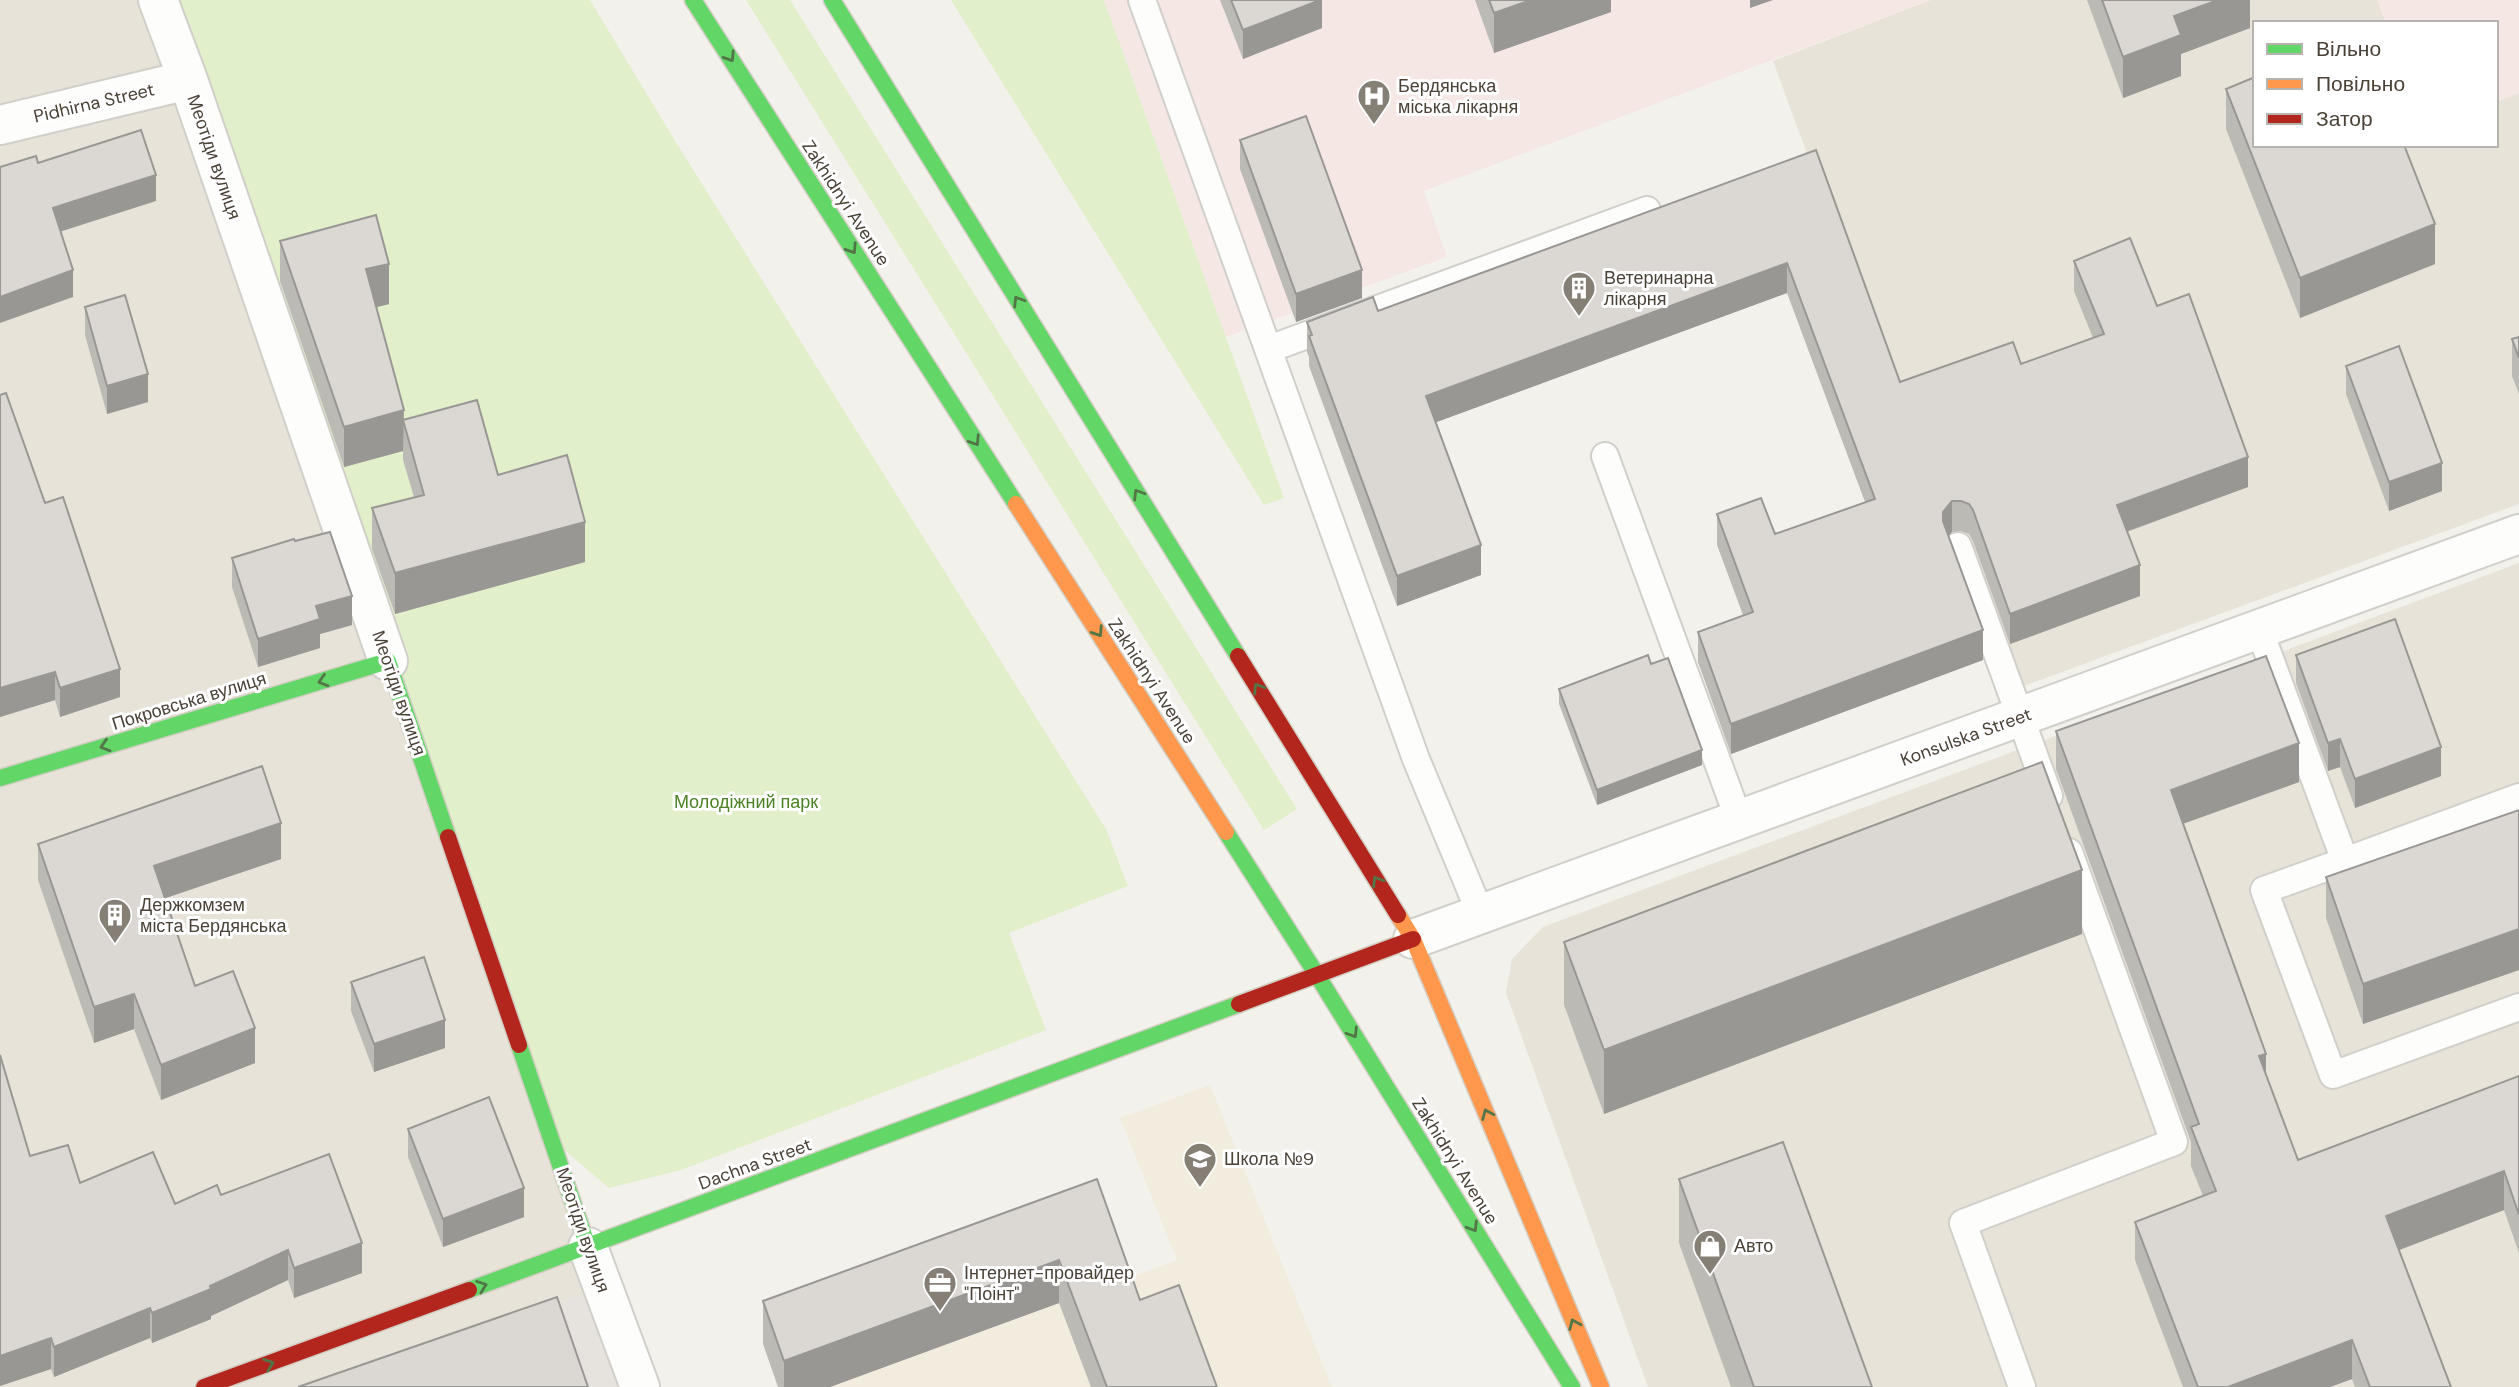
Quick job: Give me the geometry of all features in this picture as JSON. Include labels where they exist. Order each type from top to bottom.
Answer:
[{"type":"main road","name":"Zakhidnyi Avenue","points":[[693,0],[1317,975],[1572,1387]]},
{"type":"main road","name":"Zakhidnyi Avenue","points":[[832,0],[1413,939],[1601,1387]]},
{"type":"main road","name":"Покровська вулиця","points":[[0,778],[388,662]]},
{"type":"main road","name":"Меотіди вулиця","points":[[388,662],[588,1247]]},
{"type":"main road","name":"Dachna Street","points":[[204,1387],[588,1247],[1413,939]]},
{"type":"street","name":"Меотіди вулиця","points":[[158,0],[388,662]]},
{"type":"street","name":"Pidhirna Street","points":[[0,125],[188,80]]},
{"type":"street","name":"Konsulska Street","points":[[1413,939],[2519,534]]},
{"type":"street","name":"Меотіди вулиця","points":[[588,1247],[640,1387]]},
{"type":"lane","points":[[1142,0],[1416,759],[1481,915]]},
{"type":"lane","points":[[1269,349],[1647,210]]},
{"type":"lane","points":[[1605,456],[1739,820]]},
{"type":"lane","points":[[1958,546],[2174,1142],[1963,1223],[2022,1387]]},
{"type":"lane","points":[[2259,629],[2344,861]]},
{"type":"lane","points":[[2519,797],[2264,890],[2333,1075],[2519,1007]]},
{"type":"shaded area","points":[[0,0],[150,0],[599,1289],[317,1387],[0,1387]]},
{"type":"shaded area","name":"Бердянська міська лікарня","points":[[1104,0],[1931,0],[1424,191],[1447,257],[1226,337]]},
{"type":"shaded area","points":[[1931,0],[2377,0],[2385,21],[2253,21],[2253,147],[2498,147],[2498,101],[2519,93],[2519,504],[2005,693],[1773,61]]},
{"type":"shaded area","points":[[2377,0],[2519,0],[2519,93],[2498,101],[2498,21],[2385,21]]},
{"type":"shaded area","points":[[2519,563],[2519,1387],[1648,1387],[1506,993],[1512,959],[1543,927]]},
{"type":"shaded area","name":"Школа №9","points":[[1210,1085],[1332,1387],[830,1387],[1177,1260],[1120,1118]]},
{"type":"shaded area","points":[[599,1289],[635,1387],[317,1387]]},
{"type":"green space","name":"Молодіжний парк","points":[[158,0],[590,0],[677,144],[1106,829],[1128,886],[1009,933],[1046,1030],[681,1170],[609,1188],[562,1148]]},
{"type":"green space","points":[[746,0],[790,0],[1297,809],[1264,830]]},
{"type":"green space","points":[[951,0],[1104,0],[1284,498],[1264,505]]},
{"type":"building","points":[[1231,0],[1320,0],[1243,30]]},
{"type":"building","points":[[1489,0],[1531,0],[1494,13]]},
{"type":"building","points":[[2102,0],[2218,0],[2174,16],[2181,35],[2123,57]]},
{"type":"building","points":[[2253,78],[2253,147],[2405,147],[2435,224],[2300,278],[2226,89]]},
{"type":"building","points":[[1306,116],[1362,270],[1296,294],[1240,140]]},
{"type":"building","points":[[141,130],[156,175],[53,208],[73,270],[0,297],[0,167],[36,156],[38,163]]},
{"type":"building","points":[[1816,150],[1900,382],[2013,342],[2021,364],[2104,334],[2074,261],[2130,238],[2157,306],[2189,294],[2248,457],[2117,505],[2140,565],[2010,614],[1973,510],[1969,504],[1952,501],[1943,512],[1943,521],[1983,630],[1731,724],[1698,632],[1753,612],[1717,514],[1761,498],[1775,534],[1875,499],[1787,263],[1426,396],[1481,545],[1397,576],[1309,336],[1312,335],[1307,322],[1373,297],[1378,311]]},
{"type":"building","points":[[376,215],[389,264],[366,269],[404,410],[344,427],[280,241]]},
{"type":"building","points":[[125,295],[148,374],[107,386],[85,307]]},
{"type":"building","points":[[2519,337],[2519,358],[2512,339]]},
{"type":"building","points":[[2399,346],[2442,463],[2389,482],[2346,366]]},
{"type":"building","points":[[6,393],[45,503],[63,497],[120,669],[60,688],[55,672],[0,688],[0,395]]},
{"type":"building","points":[[477,400],[498,475],[567,455],[585,522],[395,573],[372,508],[424,495],[403,420]]},
{"type":"building","points":[[330,532],[352,596],[316,606],[320,619],[258,639],[232,558],[294,539],[295,541]]},
{"type":"building","points":[[2395,619],[2441,747],[2355,779],[2340,739],[2328,743],[2296,655]]},
{"type":"building","points":[[1648,655],[1651,664],[1668,658],[1702,750],[1597,790],[1559,689]]},
{"type":"building","points":[[2266,656],[2299,743],[2171,790],[2266,1054],[2259,1056],[2298,1160],[2519,1076],[2519,1215],[2504,1171],[2386,1216],[2451,1387],[2370,1387],[2352,1340],[2228,1387],[2198,1387],[2135,1222],[2216,1191],[2191,1127],[2199,1124],[2056,731]]},
{"type":"building","points":[[2042,762],[2082,870],[1604,1050],[1564,942]]},
{"type":"building","points":[[262,766],[281,823],[154,866],[195,986],[233,971],[255,1028],[161,1065],[134,994],[94,1007],[38,844]]},
{"type":"building","points":[[2519,810],[2519,929],[2363,984],[2326,877]]},
{"type":"building","points":[[424,957],[445,1020],[374,1044],[351,982]]},
{"type":"building","points":[[0,1055],[30,1156],[68,1145],[80,1183],[153,1152],[175,1204],[217,1185],[221,1195],[329,1154],[362,1243],[294,1268],[288,1250],[210,1286],[211,1289],[152,1313],[150,1308],[54,1347],[51,1338],[0,1356]]},
{"type":"building","points":[[489,1097],[524,1188],[443,1219],[408,1129]]},
{"type":"building","points":[[1783,1142],[1872,1387],[1754,1387],[1679,1179]]},
{"type":"building","points":[[1097,1179],[1140,1300],[1179,1285],[1217,1387],[1107,1387],[1059,1260],[784,1361],[763,1301]]},
{"type":"building","points":[[557,1297],[588,1387],[298,1387]]},
{"type":"traffic: fast","points":[[693,0],[1016,504]]},
{"type":"traffic: fast","points":[[832,0],[1238,656]]},
{"type":"traffic: fast","points":[[0,778],[388,661],[448,837]]},
{"type":"traffic: fast","points":[[1226,832],[1572,1387]]},
{"type":"traffic: fast","points":[[469,1290],[1239,1004]]},
{"type":"traffic: fast","points":[[519,1045],[588,1247]]},
{"type":"traffic: slow","points":[[1016,504],[1226,832]]},
{"type":"traffic: slow","points":[[1398,915],[1413,939],[1601,1387]]},
{"type":"traffic: jam","points":[[1238,656],[1398,915]]},
{"type":"traffic: jam","points":[[448,837],[519,1045]]},
{"type":"traffic: jam","points":[[1239,1004],[1413,939]]},
{"type":"traffic: jam","points":[[204,1387],[469,1290]]},
{"type":"place","name":"Бердянська міська лікарня","points":[[1374,126]]},
{"type":"place","name":"Ветеринарна лікарня","points":[[1579,318]]},
{"type":"place","name":"Держкомзем міста Бердянська","points":[[115,945]]},
{"type":"place","name":"Школа №9","points":[[1200,1189]]},
{"type":"place","name":"Авто","points":[[1710,1276]]},
{"type":"place","name":"Інтернет-провайдер \"Поінт\"","points":[[940,1313]]}]
